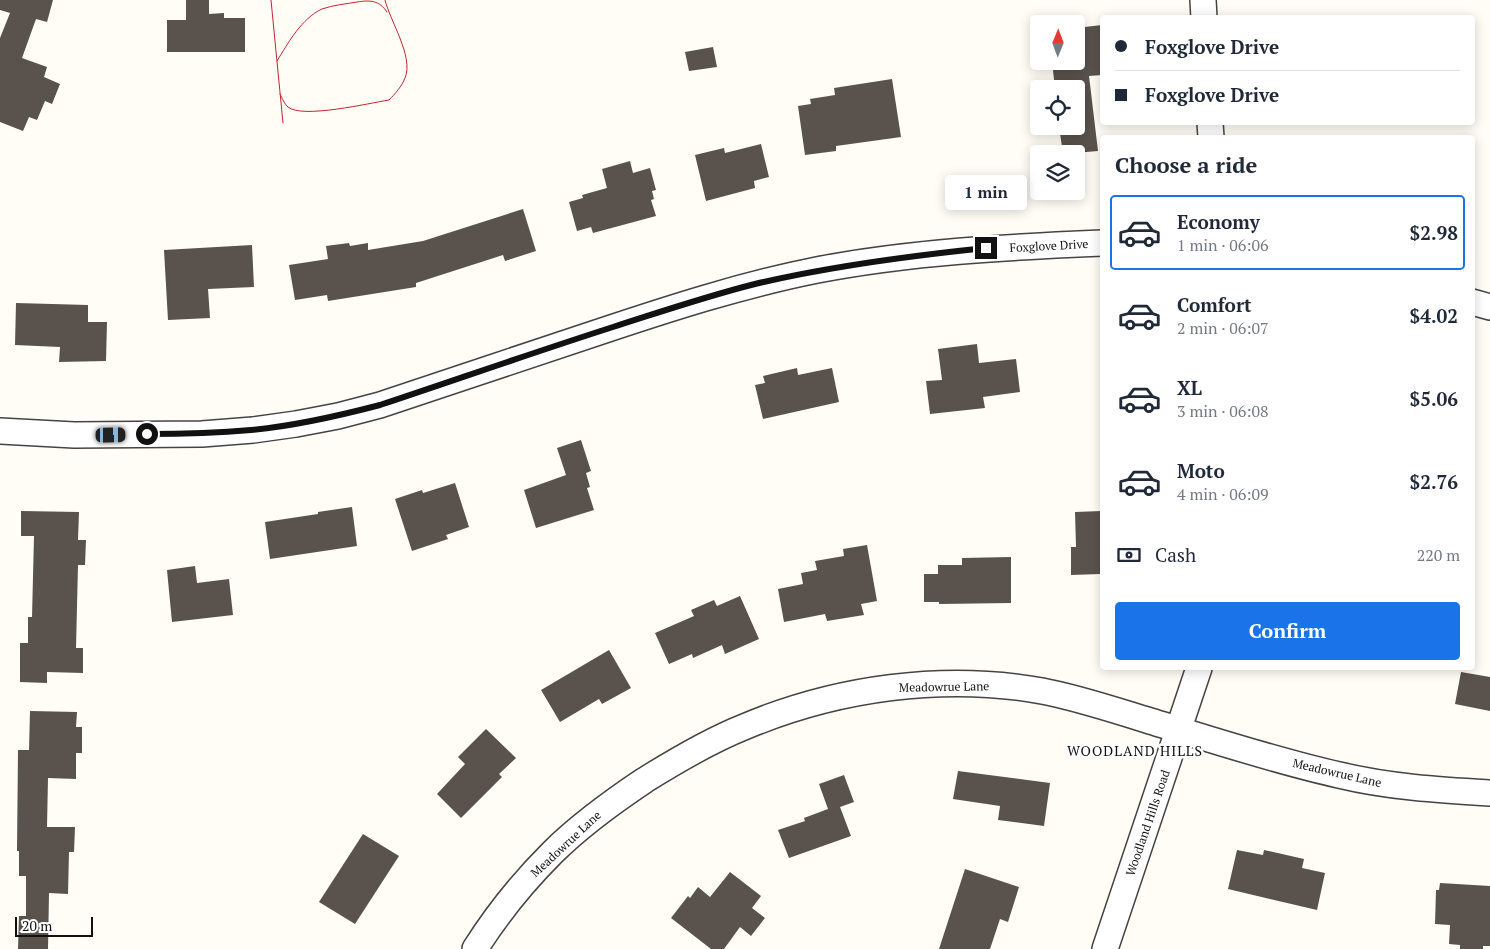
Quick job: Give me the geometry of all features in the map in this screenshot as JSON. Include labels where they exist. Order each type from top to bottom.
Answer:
[{"type":"street","points":[[1203,0],[1204,15]]},
{"type":"street","name":"Foxglove Drive","points":[[0,431],[74,435],[202,434],[296,424],[380,405],[693,301],[754,284],[817,270],[930,253],[986,248],[1100,243]]},
{"type":"street","points":[[1475,303],[1490,307]]},
{"type":"street","name":"Woodland Hills Road","points":[[1106,949],[1198,670]]},
{"type":"street","name":"Meadowrue Lane","points":[[475,949],[524,882],[547,859],[584,824],[618,798],[669,765],[714,740],[745,726],[792,710],[840,697],[880,690],[961,684],[1000,686],[1038,691],[1076,698],[1179,730],[1341,776],[1425,789],[1490,793]]},
{"type":"building","points":[[0,0],[53,0],[47,22],[36,19],[22,58],[47,67],[44,77],[60,84],[52,104],[45,101],[37,120],[29,117],[23,131],[0,122],[0,38],[10,13],[0,10]]},
{"type":"building","points":[[186,0],[209,0],[209,14],[224,13],[224,18],[245,18],[245,52],[167,52],[167,20],[186,20]]},
{"type":"building","points":[[1100,25],[1100,75],[1089,76],[1098,151],[1085,152],[1085,145],[1062,145],[1060,135],[1085,135],[1085,80],[1054,80],[1053,70],[1085,70],[1085,27]]},
{"type":"building","points":[[713,47],[717,67],[689,71],[685,52]]},
{"type":"building","points":[[892,79],[901,137],[836,146],[836,151],[805,155],[798,106],[811,104],[810,99],[835,95],[834,88]]},
{"type":"building","points":[[761,144],[769,177],[754,181],[755,188],[706,201],[695,155],[724,148],[725,153]]},
{"type":"building","points":[[630,161],[633,173],[650,168],[656,190],[652,191],[654,199],[651,200],[656,216],[593,233],[591,227],[577,231],[569,202],[583,198],[582,195],[607,188],[602,169]]},
{"type":"building","points":[[523,209],[536,251],[505,261],[503,255],[416,283],[416,287],[328,301],[327,295],[295,300],[289,265],[328,259],[326,246],[349,243],[350,246],[368,243],[368,250],[423,241]]},
{"type":"building","points":[[252,245],[254,287],[208,289],[210,318],[168,320],[164,250]]},
{"type":"building","points":[[16,303],[88,305],[88,322],[107,322],[106,361],[59,362],[60,347],[15,345]]},
{"type":"building","points":[[977,344],[979,363],[1016,359],[1020,392],[983,397],[985,408],[930,414],[926,381],[942,380],[938,349]]},
{"type":"building","points":[[797,368],[798,375],[832,368],[839,402],[763,419],[755,385],[765,383],[763,376]]},
{"type":"building","points":[[581,440],[591,471],[586,473],[590,487],[587,488],[594,510],[536,528],[524,490],[566,475],[557,448]]},
{"type":"building","points":[[455,483],[469,527],[446,535],[448,539],[412,551],[395,499],[422,490],[423,493]]},
{"type":"building","points":[[352,507],[357,546],[270,559],[265,522]]},
{"type":"building","points":[[21,511],[79,512],[78,540],[86,540],[85,565],[78,565],[76,648],[83,648],[83,673],[47,672],[47,683],[20,682],[20,643],[28,643],[28,617],[32,617],[34,536],[21,536]]},
{"type":"building","points":[[1100,511],[1100,574],[1071,575],[1071,547],[1076,547],[1075,512]]},
{"type":"building","points":[[867,545],[877,601],[861,604],[864,615],[827,621],[825,614],[784,622],[778,589],[803,584],[801,573],[817,570],[815,561],[844,556],[843,549]]},
{"type":"building","points":[[1011,557],[1011,603],[939,604],[939,602],[924,602],[924,574],[938,574],[938,565],[962,565],[962,558]]},
{"type":"building","points":[[195,566],[197,583],[229,579],[233,615],[172,622],[167,570]]},
{"type":"building","points":[[740,596],[759,639],[725,654],[722,645],[693,658],[692,654],[669,664],[655,633],[694,616],[691,610],[714,600],[717,606]]},
{"type":"building","points":[[609,650],[631,688],[602,704],[599,699],[560,722],[541,690]]},
{"type":"building","points":[[1461,672],[1490,677],[1490,711],[1455,704]]},
{"type":"building","points":[[30,711],[77,712],[76,727],[82,727],[82,753],[76,753],[76,779],[48,778],[47,827],[75,827],[74,852],[69,852],[68,894],[49,893],[48,949],[18,949],[19,916],[26,916],[26,876],[19,876],[19,851],[17,851],[18,750],[29,750]]},
{"type":"building","points":[[486,729],[516,758],[499,774],[502,777],[461,818],[437,794],[465,764],[458,757]]},
{"type":"building","points":[[958,771],[1050,783],[1044,826],[998,820],[1000,806],[953,799]]},
{"type":"building","points":[[844,775],[854,802],[840,807],[851,836],[789,858],[778,830],[805,821],[804,818],[828,809],[819,784]]},
{"type":"building","points":[[363,834],[399,856],[355,924],[319,902]]},
{"type":"building","points":[[1237,850],[1263,855],[1264,850],[1304,859],[1302,868],[1325,873],[1317,910],[1228,889]]},
{"type":"building","points":[[965,869],[1019,887],[1008,922],[1000,919],[990,949],[939,949]]},
{"type":"building","points":[[730,872],[761,896],[752,908],[765,918],[751,936],[740,927],[724,949],[711,949],[671,918],[688,896],[690,898],[698,887],[710,897]]},
{"type":"building","points":[[1440,883],[1490,886],[1490,946],[1483,946],[1483,949],[1460,949],[1460,945],[1449,944],[1450,925],[1435,924],[1436,890],[1439,890]]},
{"type":"tram line","points":[[271,0],[283,123]]},
{"type":"tram line","points":[[280,94],[288,107],[307,111],[337,109],[389,100],[402,84],[407,69],[404,50],[385,0]]},
{"type":"tram line","points":[[277,61],[291,39],[308,18],[322,9],[370,1],[381,5],[387,12]]},
{"type":"district","name":"WOODLAND HILLS","points":[[1135,751]]},
{"type":"route","points":[[147,434],[202,434],[253,430],[338,416],[380,405],[693,301],[754,284],[817,270],[873,261],[986,248]]}]
